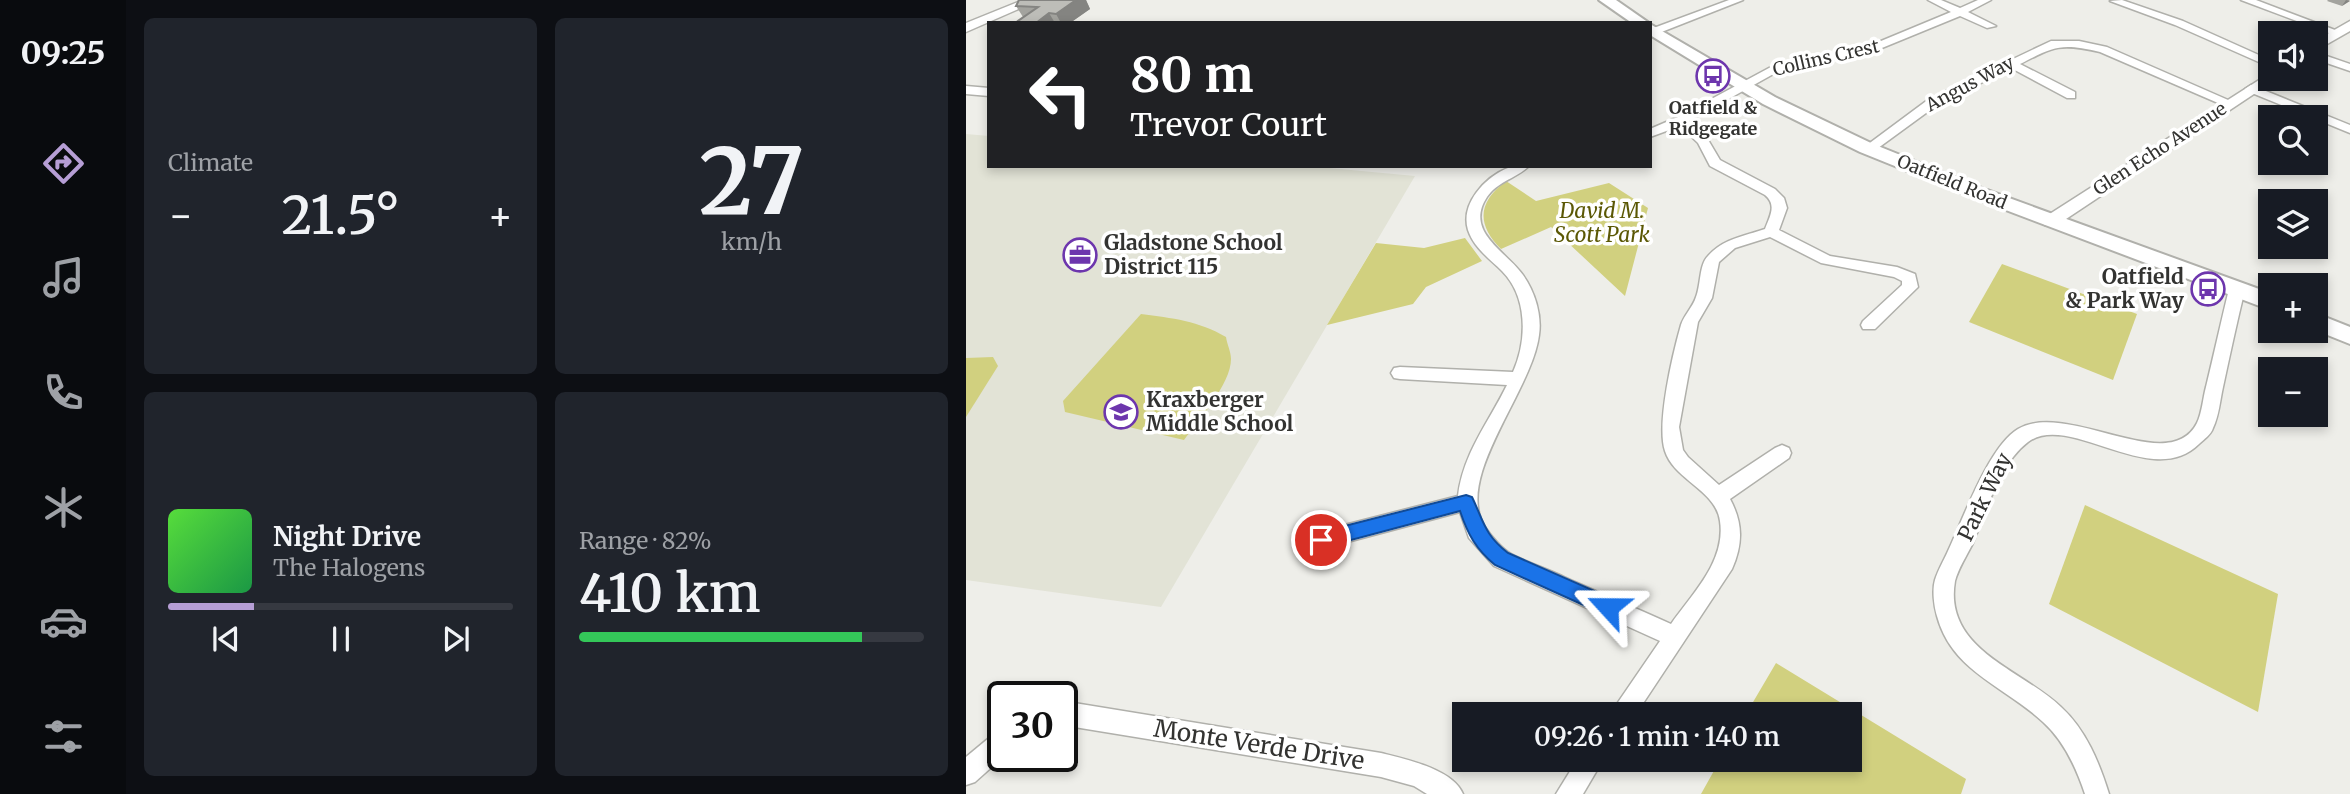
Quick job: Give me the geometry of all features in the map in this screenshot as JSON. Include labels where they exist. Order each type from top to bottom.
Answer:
[{"type":"main road","name":"Oatfield Road","points":[[1606,0],[1639,21]]},
{"type":"main road","name":"Oatfield Road","points":[[1652,29],[1801,117],[1869,148],[2050,221],[2258,297]]},
{"type":"main road","points":[[2328,327],[2350,336]]},
{"type":"street","points":[[966,28],[1033,0]]},
{"type":"street","points":[[1652,26],[1738,0]]},
{"type":"street","points":[[1933,0],[1991,26]]},
{"type":"street","name":"Collins Crest","points":[[1652,133],[1683,122],[1743,84],[1788,64],[1884,45],[1986,0]]},
{"type":"street","points":[[2246,0],[2338,33]]},
{"type":"street","points":[[2115,1],[2179,23],[2258,59]]},
{"type":"street","points":[[2328,39],[2350,25]]},
{"type":"street","name":"Angus Way","points":[[1869,148],[1933,102],[2051,44],[2079,44],[2102,49],[2229,103]]},
{"type":"street","points":[[2328,60],[2350,68]]},
{"type":"street","points":[[2010,63],[2071,95]]},
{"type":"street","name":"Glen Echo Avenue","points":[[2050,221],[2258,85]]},
{"type":"street","points":[[2251,89],[2350,129]]},
{"type":"street","points":[[966,90],[987,92]]},
{"type":"street","points":[[1683,122],[1703,141],[1708,167],[1759,185],[1777,198],[1780,208],[1771,232]]},
{"type":"street","points":[[1496,170],[1475,205],[1475,229],[1482,242],[1512,272],[1528,301],[1531,337],[1518,379],[1472,466],[1466,502],[1476,533],[1501,559],[1674,636]]},
{"type":"street","points":[[1630,702],[1722,569],[1730,550],[1730,518],[1718,496],[1681,463],[1670,438],[1690,322],[1704,298],[1712,260],[1730,245],[1771,232],[1826,260],[1897,272],[1910,278],[1910,287],[1869,325]]},
{"type":"street","name":"Park Way","points":[[2096,794],[2081,752],[2064,728],[2045,708],[1987,672],[1959,644],[1950,628],[1943,603],[1945,581],[2003,454],[2019,437],[2037,430],[2061,428],[2153,452],[2181,447],[2200,435],[2205,427],[2237,289]]},
{"type":"street","points":[[1400,373],[1518,379]]},
{"type":"street","points":[[1718,496],[1782,453]]},
{"type":"street","points":[[1321,540],[1466,502]]},
{"type":"street","name":"Monte Verde Drive","points":[[1078,716],[1381,765],[1419,775],[1451,794]]},
{"type":"street","points":[[966,773],[987,755]]},
{"type":"street","points":[[1569,794],[1583,772]]},
{"type":"shaded area","name":"Kraxberger Middle School","points":[[966,134],[987,136],[987,168],[1329,168],[1415,176],[1161,607],[966,580]]},
{"type":"green space","name":"David M. Scott Park","points":[[1506,181],[1536,201],[1609,183],[1648,208],[1625,296],[1551,227],[1501,249],[1487,231],[1484,213],[1490,197]]},
{"type":"green space","points":[[1465,238],[1482,261],[1426,287],[1413,304],[1327,325],[1376,243],[1424,248]]},
{"type":"green space","points":[[2002,264],[2137,314],[2113,380],[1969,322]]},
{"type":"green space","points":[[1141,314],[1195,324],[1226,337],[1231,359],[1226,380],[1184,440],[1065,412],[1063,401]]},
{"type":"green space","points":[[993,357],[998,366],[966,417],[966,358]]},
{"type":"green space","points":[[2085,505],[2278,594],[2258,712],[2049,604]]},
{"type":"green space","points":[[1776,663],[1840,702],[1753,702]]},
{"type":"green space","points":[[1862,716],[1966,779],[1961,794],[1701,794],[1713,772],[1862,772]]},
{"type":"building","points":[[1019,0],[1076,0],[1056,14],[1049,13],[1039,21],[1018,21],[1038,7],[1016,6]]},
{"type":"place","name":"Oatfield & Ridgegate","points":[[1713,76]]},
{"type":"place","name":"Gladstone School District 115","points":[[1080,255]]},
{"type":"place","name":"Oatfield & Park Way","points":[[2208,289]]},
{"type":"place","name":"Kraxberger Middle School","points":[[1121,412]]},
{"type":"route","points":[[1321,540],[1466,502],[1476,533],[1501,559],[1608,607]]}]
